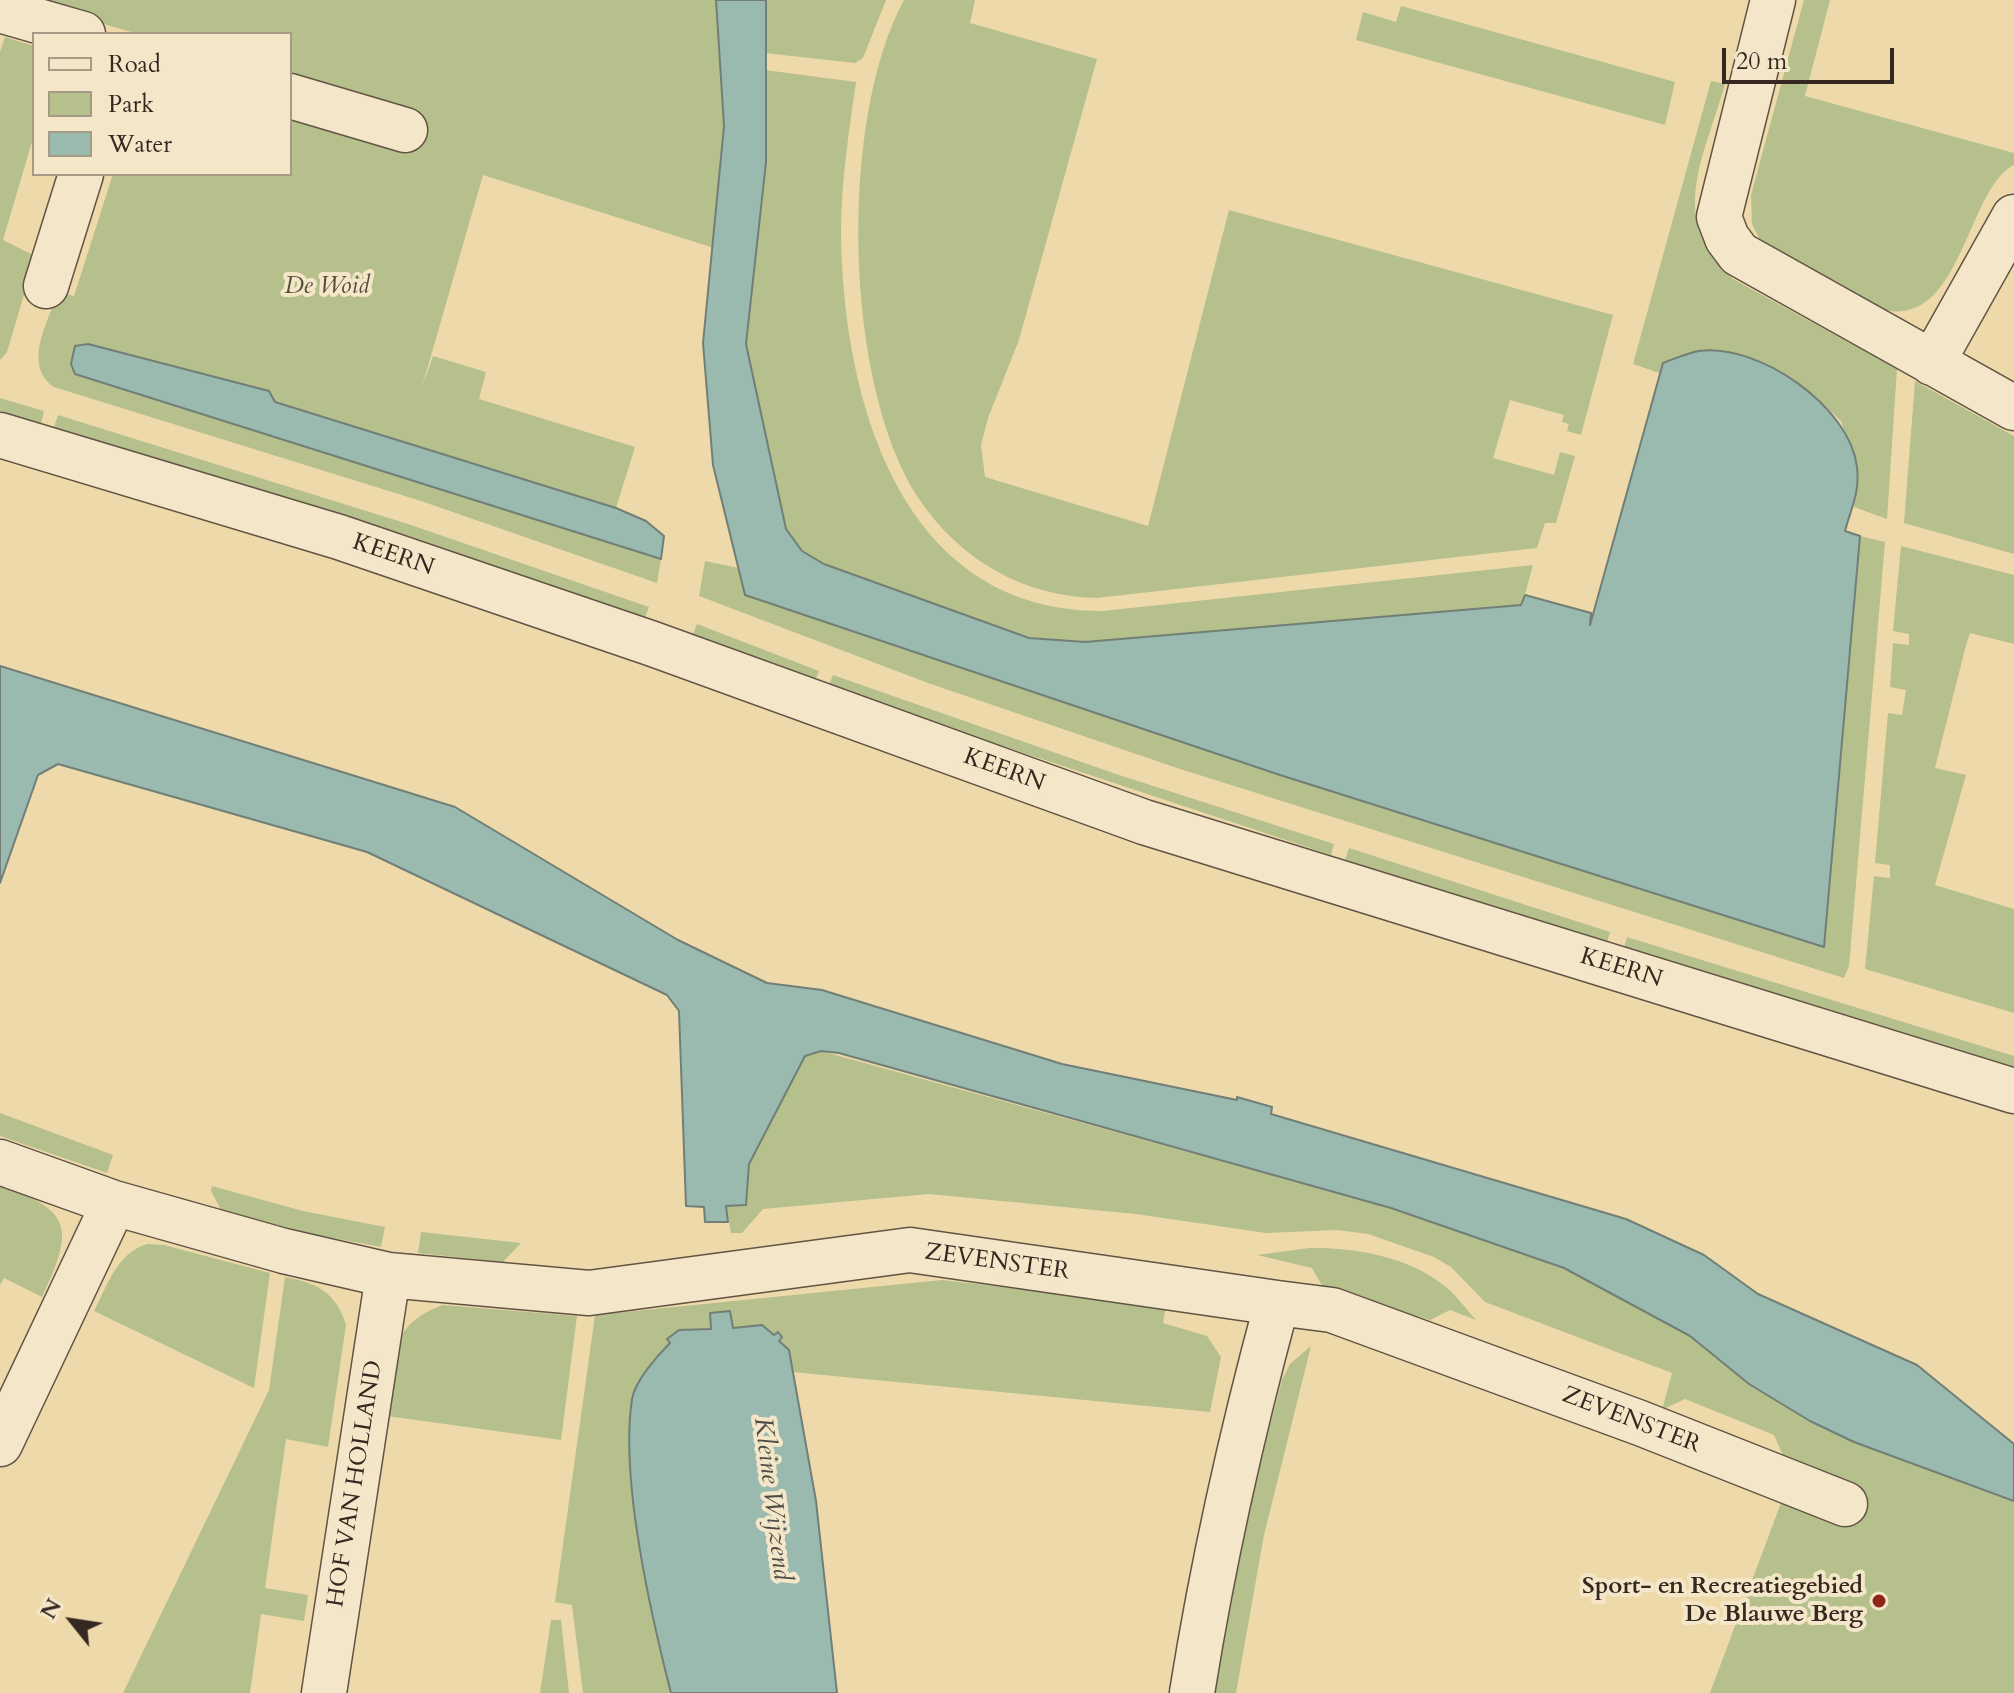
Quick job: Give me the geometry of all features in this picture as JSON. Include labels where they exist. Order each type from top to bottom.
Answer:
[{"type":"street","points":[[1773,0],[1719,217],[1727,238],[1739,254],[2014,408]]},
{"type":"street","points":[[0,10],[76,32]]},
{"type":"street","points":[[292,97],[405,130]]},
{"type":"street","points":[[46,286],[80,176]]},
{"type":"street","points":[[1932,363],[2014,217]]},
{"type":"street","name":"KEERN","points":[[0,435],[339,537],[653,644],[1144,822],[2014,1091]]},
{"type":"street","points":[[0,1162],[114,1203],[284,1251],[388,1275]]},
{"type":"street","points":[[0,1444],[114,1203]]},
{"type":"street","name":"ZEVENSTER","points":[[388,1275],[589,1293],[910,1250],[1332,1310],[1640,1423],[1845,1504]]},
{"type":"street","name":"HOF VAN HOLLAND","points":[[324,1693],[388,1275]]},
{"type":"street","points":[[1192,1693],[1211,1578],[1241,1435],[1277,1303]]},
{"type":"green space","name":"De Woid","points":[[34,0],[716,0],[724,126],[714,248],[483,175],[422,387],[433,356],[486,372],[479,399],[635,447],[616,508],[274,402],[268,391],[71,363],[75,374],[661,559],[657,583],[421,501],[54,387],[40,367],[40,342],[58,292],[74,296],[112,176],[292,176],[292,32],[131,32],[45,7]]},
{"type":"green space","points":[[766,0],[886,0],[863,58],[855,63],[765,53]]},
{"type":"green space","points":[[904,0],[975,0],[970,23],[1097,59],[1019,340],[988,418],[981,445],[985,477],[1148,526],[1229,210],[1613,315],[1581,435],[1567,431],[1569,424],[1562,422],[1564,415],[1510,400],[1493,458],[1554,475],[1560,452],[1575,456],[1556,523],[1545,523],[1537,548],[1097,598],[1070,596],[1019,582],[974,557],[954,540],[919,499],[894,449],[875,389],[864,322],[859,251],[860,180],[868,112],[883,51]]},
{"type":"green space","points":[[1804,0],[1830,0],[1805,96],[2014,153],[2014,165],[1998,179],[1984,200],[1946,280],[1929,299],[1907,310],[1880,309],[1762,244],[1752,224],[1751,195]]},
{"type":"green space","points":[[1401,6],[1675,82],[1665,125],[1356,40],[1363,12],[1396,22]]},
{"type":"green space","points":[[5,37],[32,45],[32,142],[3,240],[33,255],[33,264],[7,352],[0,360],[0,52]]},
{"type":"green space","points":[[765,70],[856,82],[841,214],[845,297],[854,362],[871,426],[897,485],[931,536],[977,576],[1034,602],[1103,611],[1533,565],[1522,605],[1085,642],[1029,638],[841,572],[802,551],[786,529],[746,344],[766,162]]},
{"type":"green space","points":[[1711,81],[1725,84],[1696,187],[1695,211],[1700,234],[1712,257],[1733,279],[1897,369],[1887,519],[1854,507],[1858,479],[1841,421],[1815,396],[1698,351],[1663,363],[1659,373],[1633,364]]},
{"type":"green space","points":[[1915,381],[2014,436],[2014,554],[1904,523]]},
{"type":"green space","points":[[0,398],[44,411],[41,424],[0,411]]},
{"type":"green space","points":[[58,415],[408,524],[649,607],[645,618],[415,538],[54,427]]},
{"type":"green space","points":[[1860,536],[1885,542],[1849,966],[1844,978],[1177,768],[928,683],[699,596],[705,561],[739,568],[745,595],[1280,775],[1823,947]]},
{"type":"green space","points":[[1901,546],[2014,575],[2014,644],[1970,633],[1965,649],[1935,768],[1966,775],[1935,885],[2014,909],[2014,1013],[1865,969],[1874,876],[1890,878],[1890,865],[1875,863],[1888,713],[1902,715],[1906,690],[1890,687],[1893,643],[1909,645],[1909,634],[1893,631]]},
{"type":"green space","points":[[697,624],[819,671],[815,681],[693,634]]},
{"type":"green space","points":[[833,675],[1116,774],[1334,844],[1331,855],[828,688]]},
{"type":"green space","points":[[1349,848],[1610,932],[1607,943],[1345,860]]},
{"type":"green space","points":[[1627,937],[2014,1056],[2014,1067],[1624,948]]},
{"type":"green space","points":[[821,1051],[1391,1208],[1564,1268],[1690,1336],[1749,1384],[1811,1421],[2014,1461],[2014,1693],[1710,1693],[1794,1468],[1783,1456],[1774,1435],[1685,1399],[1662,1410],[1672,1373],[1485,1302],[1451,1267],[1434,1257],[1368,1234],[1337,1230],[1266,1233],[1136,1214],[929,1194],[763,1209],[742,1233],[731,1233],[726,1206],[746,1204],[749,1164],[805,1056]]},
{"type":"green space","points":[[0,1113],[113,1155],[107,1173],[0,1136]]},
{"type":"green space","points":[[0,1185],[43,1204],[61,1226],[59,1255],[42,1297],[4,1278],[0,1285]]},
{"type":"green space","points":[[212,1186],[303,1211],[385,1227],[381,1247],[312,1234],[221,1210],[211,1191]]},
{"type":"green space","points":[[421,1232],[521,1243],[503,1262],[418,1253]]},
{"type":"green space","points":[[147,1244],[164,1245],[270,1273],[254,1388],[94,1311],[120,1263],[137,1248]]},
{"type":"green space","points":[[1309,1248],[1363,1252],[1416,1268],[1446,1287],[1476,1320],[1450,1310],[1430,1320],[1324,1289],[1312,1268],[1257,1255]]},
{"type":"green space","points":[[285,1277],[307,1282],[324,1291],[337,1304],[346,1325],[328,1447],[286,1439],[265,1588],[308,1595],[304,1621],[261,1614],[250,1693],[123,1693],[269,1390]]},
{"type":"green space","points":[[942,1280],[1166,1306],[1163,1323],[1207,1336],[1221,1357],[1210,1412],[792,1372],[789,1350],[762,1325],[732,1328],[710,1314],[711,1329],[680,1330],[667,1339],[670,1343],[633,1396],[630,1436],[658,1643],[671,1693],[583,1693],[572,1605],[555,1602],[595,1315]]},
{"type":"green space","points":[[443,1305],[577,1316],[561,1440],[387,1416],[393,1363],[402,1335],[424,1314]]},
{"type":"green space","points":[[1311,1346],[1264,1535],[1236,1693],[1213,1693],[1255,1481],[1282,1380],[1290,1364]]},
{"type":"green space","points":[[551,1620],[561,1620],[569,1693],[540,1693]]},
{"type":"water","points":[[716,0],[766,0],[766,162],[746,344],[786,529],[802,551],[824,564],[1029,638],[1085,642],[1521,605],[1525,595],[1591,613],[1590,625],[1663,363],[1699,351],[1722,351],[1748,357],[1798,383],[1838,422],[1851,444],[1857,467],[1857,485],[1845,531],[1860,536],[1824,947],[1280,775],[745,595],[713,465],[703,343],[724,126]]},
{"type":"water","points":[[88,344],[269,391],[275,402],[616,508],[646,521],[664,536],[661,559],[75,374],[71,364],[75,346]]},
{"type":"water","points":[[0,666],[455,807],[678,940],[767,983],[822,990],[1062,1064],[1237,1100],[1237,1097],[1272,1107],[1271,1114],[1626,1219],[1704,1255],[1758,1294],[1917,1365],[2014,1444],[2014,1501],[1854,1442],[1810,1421],[1749,1384],[1690,1336],[1564,1268],[1391,1208],[839,1053],[821,1051],[805,1056],[749,1164],[746,1205],[726,1206],[728,1222],[705,1222],[704,1207],[686,1206],[679,1011],[667,995],[367,852],[58,764],[38,775],[0,883]]},
{"type":"water","name":"Kleine Wijzend","points":[[730,1311],[733,1328],[762,1325],[774,1335],[778,1332],[782,1337],[779,1341],[789,1350],[816,1501],[837,1693],[671,1693],[647,1587],[634,1506],[629,1431],[632,1399],[642,1377],[670,1343],[667,1339],[679,1330],[711,1329],[710,1313]]},
{"type":"place","name":"Sport- en Recreatiegebied De Blauwe Berg","points":[[1879,1601]]}]
